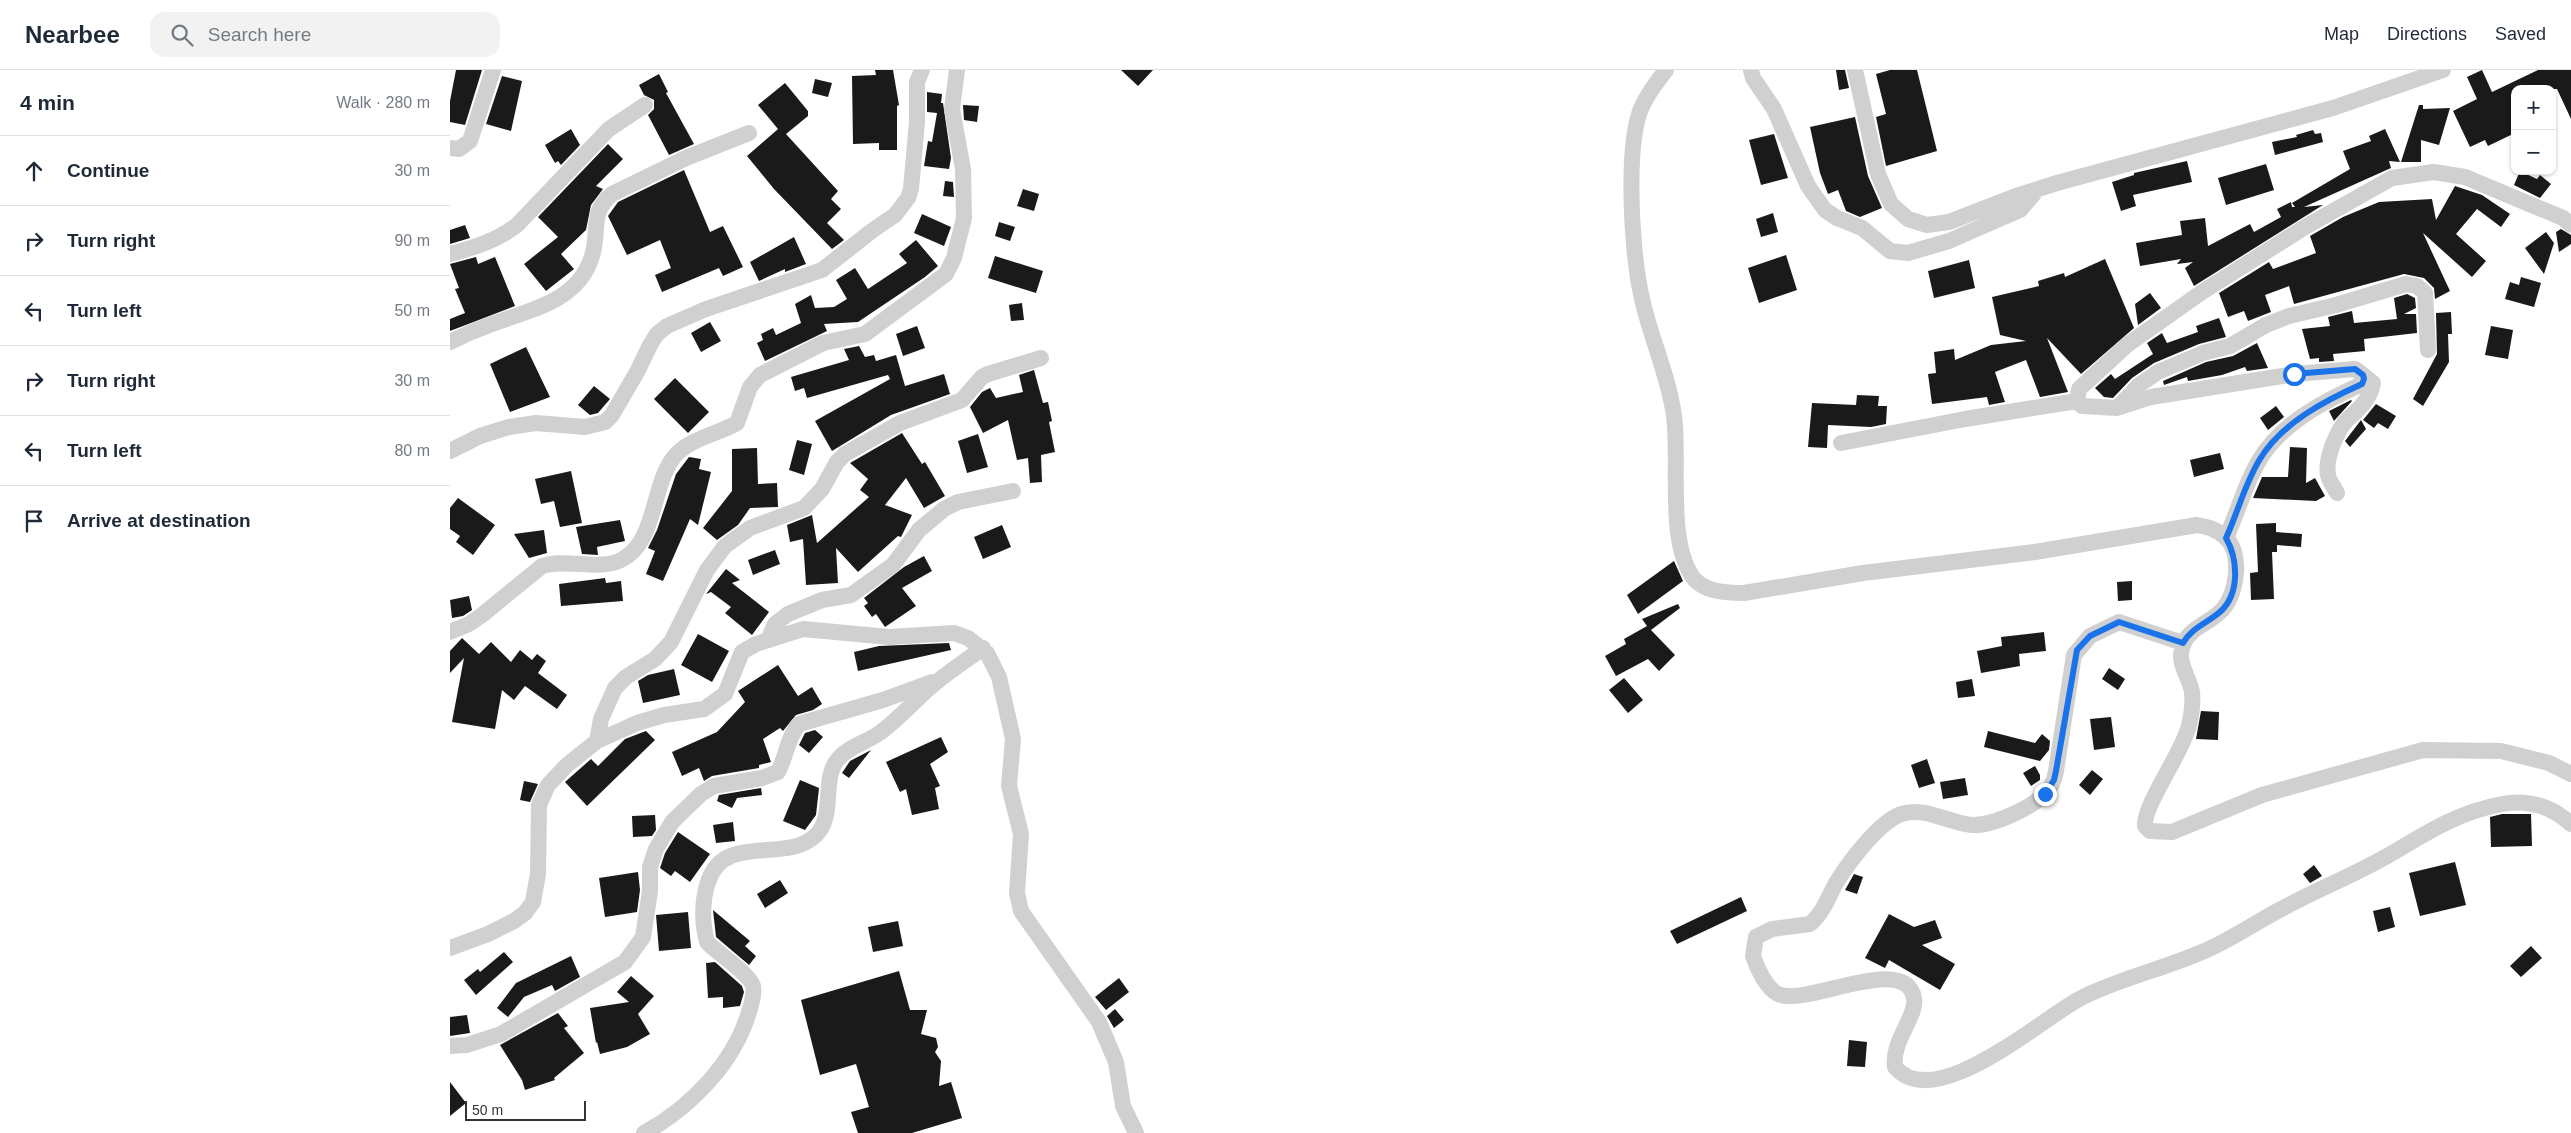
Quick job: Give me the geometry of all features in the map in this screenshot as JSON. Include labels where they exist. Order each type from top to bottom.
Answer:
[{"type":"street","points":[[450,148],[459,149],[470,141],[493,70]]},
{"type":"street","points":[[450,451],[480,436],[508,428],[536,423],[585,427],[605,422],[612,415],[657,334],[667,326],[706,309],[822,270],[895,215],[908,198],[910,189],[918,122],[917,82],[922,70]]},
{"type":"street","points":[[450,632],[482,616],[542,566],[553,562],[613,563],[630,554],[647,526],[656,495],[673,458],[701,440],[737,423],[746,395],[760,376],[824,343],[866,334],[946,274],[954,258],[964,218],[963,169],[952,109],[957,70]]},
{"type":"street","points":[[1666,70],[1645,99],[1639,114],[1632,160],[1632,195],[1643,304],[1674,415],[1678,534],[1688,568],[1700,585],[1730,593],[1752,592],[1863,573],[2035,552],[2197,525],[2216,530],[2226,538],[2236,559],[2230,599],[2222,611],[2193,629],[2183,643],[2180,658],[2192,693],[2190,724],[2183,746],[2146,813],[2145,826],[2150,831],[2172,832],[2262,795],[2423,750],[2501,751],[2549,762],[2571,774]]},
{"type":"street","points":[[1751,70],[1753,78],[1774,109],[1808,186],[1825,210],[1837,218],[1862,228],[1890,251],[1908,253],[1966,234],[2023,208],[2037,190]]},
{"type":"street","points":[[1855,70],[1878,174],[1891,204],[1908,219],[1927,225],[1950,222],[2037,190],[2334,108],[2443,70]]},
{"type":"street","points":[[450,254],[487,244],[502,236],[516,225],[609,129],[645,105]]},
{"type":"street","points":[[450,342],[482,327],[544,306],[570,290],[580,278],[592,257],[598,210],[602,201],[612,194],[686,158],[748,133]]},
{"type":"street","points":[[2078,401],[2079,389],[2101,368],[2127,346],[2202,292],[2305,227],[2392,178],[2434,172],[2465,177],[2563,218],[2571,225]]},
{"type":"street","points":[[2117,408],[2139,385],[2158,372],[2203,353],[2230,346],[2266,324],[2406,284],[2417,286],[2425,293],[2428,350]]},
{"type":"street","points":[[597,741],[601,719],[615,688],[626,677],[655,659],[672,642],[707,570],[725,546],[750,528],[804,508],[822,488],[838,462],[859,445],[900,423],[962,400],[982,377],[988,374],[1041,358]]},
{"type":"street","points":[[1841,443],[1965,418],[2078,401],[2085,407],[2117,408],[2151,397],[2294,374],[2355,369],[2374,383],[2373,389],[2357,413],[2350,417],[2337,433],[2333,443],[2328,476],[2336,493]]},
{"type":"street","points":[[2226,538],[2254,470],[2266,451],[2320,403],[2362,384],[2363,375]]},
{"type":"street","points":[[768,640],[775,624],[788,614],[822,600],[851,594],[893,565],[919,530],[944,509],[958,502],[1013,491]]},
{"type":"street","points":[[2183,643],[2119,622],[2090,636],[2074,655],[2056,771],[2054,780],[2045,794],[2023,810],[1994,821],[1973,825],[1916,812],[1902,814],[1882,825],[1844,870],[1823,909],[1810,924],[1772,929],[1756,937],[1753,956],[1772,988],[1778,993],[1794,996],[1886,978],[1902,982],[1914,998],[1896,1046],[1895,1067],[1902,1075],[1911,1078],[1938,1079],[1978,1064],[2082,997],[2211,948],[2285,907],[2388,855],[2430,829],[2464,814],[2501,804],[2531,802],[2549,809],[2571,824]]},
{"type":"street","points":[[450,948],[488,934],[514,921],[525,913],[533,902],[538,874],[538,805],[542,793],[566,765],[597,741],[637,723],[664,715],[704,709],[724,694],[742,652],[768,640],[803,628],[889,637],[945,632],[963,636],[983,648],[999,677],[1013,739],[1008,777],[1010,796],[1021,834],[1017,893],[1021,911],[1099,1022],[1116,1062],[1123,1106],[1136,1133]]},
{"type":"street","points":[[644,1133],[668,1120],[731,1055],[751,1006],[754,988],[750,979],[707,942],[703,910],[705,891],[710,877],[717,866],[734,855],[799,847],[817,834],[826,817],[832,768],[839,757],[874,737],[905,714],[926,691],[983,648]]},
{"type":"street","points":[[450,1046],[473,1043],[501,1034],[625,962],[643,937],[650,891],[650,867],[656,850],[672,822],[702,794],[714,786],[762,778],[778,772],[787,753],[794,729],[799,724],[883,700],[943,678]]},
{"type":"building","points":[[456,70],[482,70],[465,125],[450,122],[450,101]]},
{"type":"building","points":[[875,70],[893,70],[899,105],[897,106],[897,150],[879,150],[879,143],[853,144],[852,76],[876,75]]},
{"type":"building","points":[[1121,70],[1153,70],[1138,86]]},
{"type":"building","points":[[1836,70],[1845,70],[1849,88],[1839,90]]},
{"type":"building","points":[[1890,70],[1917,70],[1937,151],[1886,166],[1876,117],[1886,114],[1876,74]]},
{"type":"building","points":[[2482,70],[2492,92],[2538,70],[2571,70],[2571,119],[2556,89],[2556,85],[2511,85],[2511,135],[2488,146],[2485,140],[2470,147],[2453,111],[2477,99],[2467,77]]},
{"type":"building","points":[[659,74],[668,92],[666,93],[694,144],[669,155],[648,115],[654,109],[654,100],[644,95],[639,85]]},
{"type":"building","points":[[502,76],[522,81],[511,131],[486,124]]},
{"type":"building","points":[[815,79],[832,83],[828,97],[812,93]]},
{"type":"building","points":[[785,83],[808,111],[808,116],[786,134],[838,191],[831,199],[841,209],[827,223],[844,240],[832,249],[774,189],[747,156],[778,129],[758,105]]},
{"type":"building","points":[[927,92],[942,94],[941,103],[943,103],[951,158],[949,169],[924,166],[928,141],[932,142],[937,113],[927,112]]},
{"type":"building","points":[[963,105],[979,106],[977,122],[964,120]]},
{"type":"building","points":[[2419,105],[2423,105],[2423,109],[2450,108],[2439,145],[2421,140],[2421,162],[2401,162]]},
{"type":"building","points":[[1855,117],[1868,176],[1882,208],[1860,217],[1846,211],[1838,190],[1828,194],[1820,173],[1810,127]]},
{"type":"building","points":[[571,129],[580,145],[561,165],[558,161],[555,163],[545,145]]},
{"type":"building","points":[[2385,129],[2400,162],[2389,161],[2391,168],[2304,207],[2323,205],[2194,286],[2185,268],[2193,262],[2177,264],[2181,259],[2140,266],[2136,243],[2182,235],[2180,221],[2205,218],[2208,246],[2250,224],[2254,232],[2281,217],[2277,209],[2291,202],[2292,207],[2295,207],[2292,203],[2350,169],[2343,151],[2371,141],[2369,136]]},
{"type":"building","points":[[2313,130],[2315,134],[2321,133],[2323,142],[2275,155],[2272,142],[2297,137],[2296,135]]},
{"type":"building","points":[[1774,134],[1788,178],[1761,185],[1749,140]]},
{"type":"building","points":[[608,144],[623,159],[596,186],[603,189],[591,205],[586,230],[561,254],[574,269],[546,291],[524,264],[558,237],[538,217]]},
{"type":"building","points":[[2187,161],[2192,182],[2133,195],[2136,206],[2121,211],[2112,182],[2134,175],[2134,173]]},
{"type":"building","points":[[2266,164],[2274,190],[2226,205],[2218,178]]},
{"type":"building","points":[[684,170],[710,232],[723,226],[743,267],[723,276],[719,268],[662,292],[655,275],[671,268],[660,240],[627,255],[608,216],[618,202]]},
{"type":"building","points":[[2518,175],[2528,175],[2537,179],[2540,175],[2551,184],[2540,198],[2514,185]]},
{"type":"building","points":[[945,181],[953,182],[954,197],[943,196]]},
{"type":"building","points":[[2455,186],[2482,195],[2510,214],[2501,227],[2477,209],[2456,234],[2486,261],[2472,277],[2423,233],[2450,291],[2435,299],[2434,288],[2424,278],[2404,274],[2294,304],[2289,286],[2265,295],[2271,312],[2248,321],[2244,311],[2228,317],[2219,293],[2269,262],[2273,269],[2316,253],[2310,236],[2343,217],[2379,202],[2432,199],[2436,220]]},
{"type":"building","points":[[1023,189],[1039,194],[1034,211],[1017,206]]},
{"type":"building","points":[[1773,213],[1778,232],[1761,237],[1756,219]]},
{"type":"building","points":[[922,214],[951,227],[944,246],[914,233]]},
{"type":"building","points":[[999,222],[1015,227],[1010,241],[995,236]]},
{"type":"building","points":[[465,225],[470,238],[450,244],[450,230]]},
{"type":"building","points":[[2561,229],[2571,235],[2571,244],[2559,252],[2556,232]]},
{"type":"building","points":[[2546,232],[2554,243],[2544,274],[2525,248]]},
{"type":"building","points":[[794,237],[806,264],[785,272],[785,269],[759,281],[750,262]]},
{"type":"building","points":[[916,240],[938,266],[925,277],[858,322],[824,324],[827,331],[765,361],[757,343],[763,340],[761,334],[773,328],[776,335],[801,323],[795,304],[811,295],[815,308],[834,307],[847,299],[836,280],[855,268],[868,289],[907,263],[899,254]]},
{"type":"building","points":[[1786,255],[1797,290],[1759,303],[1748,268]]},
{"type":"building","points":[[995,256],[1043,271],[1036,293],[988,278]]},
{"type":"building","points":[[476,257],[478,264],[495,257],[515,306],[450,331],[450,319],[465,313],[455,289],[459,288],[450,264]]},
{"type":"building","points":[[2105,259],[2134,328],[2081,374],[2047,338],[2068,392],[2040,397],[2026,360],[1995,372],[2005,402],[1989,405],[1987,397],[1932,404],[1928,374],[1936,373],[1934,352],[1954,349],[1955,360],[1991,345],[2026,341],[2000,335],[1992,297],[2039,286],[2038,281],[2064,273],[2065,277]]},
{"type":"building","points":[[1969,260],[1975,288],[1934,298],[1928,271]]},
{"type":"building","points":[[2521,277],[2541,283],[2534,307],[2505,299],[2510,282],[2519,285]]},
{"type":"building","points":[[2150,293],[2161,308],[2138,325],[2135,304]]},
{"type":"building","points":[[2407,294],[2415,298],[2416,308],[2404,314],[2416,314],[2417,333],[2364,339],[2365,351],[2333,354],[2334,361],[2319,362],[2319,358],[2310,359],[2302,329],[2330,326],[2328,317],[2352,311],[2354,323],[2397,319],[2394,298]]},
{"type":"building","points":[[1022,303],[1024,320],[1011,321],[1009,305]]},
{"type":"building","points":[[2451,312],[2452,334],[2448,334],[2449,362],[2423,406],[2413,399],[2437,354],[2436,313]]},
{"type":"building","points":[[2219,318],[2226,337],[2199,344],[2154,363],[2132,378],[2113,398],[2104,397],[2095,388],[2111,374],[2115,379],[2153,354],[2147,343],[2162,333],[2167,343],[2198,332],[2196,326]]},
{"type":"building","points":[[710,322],[721,341],[701,352],[691,333]]},
{"type":"building","points":[[917,326],[925,348],[903,356],[896,334]]},
{"type":"building","points":[[2491,326],[2513,330],[2508,359],[2485,355]]},
{"type":"building","points":[[2257,343],[2268,368],[2247,371],[2245,367],[2222,375],[2188,381],[2187,377],[2164,385],[2163,381],[2206,362],[2233,356]]},
{"type":"building","points":[[859,346],[865,357],[874,355],[876,361],[896,355],[905,386],[944,374],[950,394],[891,415],[832,451],[815,421],[890,379],[888,375],[807,398],[804,388],[795,391],[791,377],[849,360],[844,349]]},
{"type":"building","points":[[526,347],[550,397],[510,412],[490,364]]},
{"type":"building","points":[[1034,370],[1043,403],[1048,402],[1052,421],[1049,422],[1055,452],[1041,455],[1042,482],[1030,483],[1028,458],[1017,460],[1008,420],[983,433],[970,407],[982,392],[990,388],[996,398],[1023,392],[1019,375]]},
{"type":"building","points":[[675,378],[709,412],[688,433],[654,399]]},
{"type":"building","points":[[594,386],[610,399],[598,413],[590,415],[578,405]]},
{"type":"building","points":[[1857,395],[1879,396],[1878,406],[1887,406],[1886,424],[1871,427],[1828,425],[1827,448],[1808,447],[1812,403],[1856,405]]},
{"type":"building","points":[[2352,401],[2334,421],[2329,411]]},
{"type":"building","points":[[2376,404],[2396,416],[2388,429],[2378,423],[2374,428],[2363,420]]},
{"type":"building","points":[[2276,406],[2284,417],[2268,430],[2260,418]]},
{"type":"building","points":[[2361,420],[2366,429],[2350,447],[2345,441]]},
{"type":"building","points":[[902,433],[922,464],[925,462],[945,496],[924,508],[906,478],[885,505],[912,515],[901,537],[898,536],[858,572],[836,548],[838,583],[806,585],[803,539],[790,542],[787,525],[812,515],[817,543],[869,497],[860,490],[868,479],[850,463]]},
{"type":"building","points":[[978,434],[988,467],[967,473],[958,441]]},
{"type":"building","points":[[797,440],[812,444],[804,475],[789,470]]},
{"type":"building","points":[[2290,447],[2307,448],[2306,483],[2315,478],[2325,496],[2316,501],[2253,498],[2262,477],[2288,477]]},
{"type":"building","points":[[757,448],[758,484],[777,483],[778,507],[750,508],[738,525],[717,540],[703,528],[732,491],[732,449]]},
{"type":"building","points":[[2220,453],[2224,469],[2194,477],[2190,460]]},
{"type":"building","points":[[689,457],[701,459],[699,469],[711,472],[698,525],[690,519],[663,581],[646,574],[655,551],[648,548],[657,530],[676,474]]},
{"type":"building","points":[[571,471],[582,523],[560,527],[554,501],[541,504],[535,479]]},
{"type":"building","points":[[458,498],[495,525],[473,555],[456,542],[460,536],[450,529],[450,508]]},
{"type":"building","points":[[620,520],[625,541],[597,547],[598,555],[582,554],[576,527]]},
{"type":"building","points":[[2276,523],[2276,532],[2302,534],[2301,547],[2277,545],[2277,552],[2272,552],[2274,599],[2251,600],[2250,573],[2258,572],[2256,524]]},
{"type":"building","points":[[1002,525],[1011,547],[983,559],[974,537]]},
{"type":"building","points":[[544,530],[547,553],[529,558],[514,534]]},
{"type":"building","points":[[775,550],[780,564],[753,575],[748,560]]},
{"type":"building","points":[[924,556],[932,571],[902,588],[916,606],[885,627],[876,614],[872,617],[864,606],[868,603],[864,598],[904,567]]},
{"type":"building","points":[[1674,561],[1683,581],[1638,614],[1627,595]]},
{"type":"building","points":[[726,569],[740,580],[732,583],[769,612],[752,635],[725,613],[731,607],[711,592],[706,594]]},
{"type":"building","points":[[605,578],[606,583],[621,581],[623,601],[561,606],[559,584]]},
{"type":"building","points":[[2132,581],[2132,600],[2118,601],[2117,582]]},
{"type":"building","points":[[469,596],[472,610],[463,616],[452,618],[450,600]]},
{"type":"building","points":[[1678,604],[1680,608],[1651,630],[1675,655],[1659,671],[1648,659],[1616,676],[1605,656],[1626,644],[1624,639],[1647,626],[1642,619]]},
{"type":"building","points":[[2044,632],[2046,651],[2019,654],[2020,666],[1981,673],[1977,651],[2002,646],[2001,637]]},
{"type":"building","points":[[698,634],[729,651],[712,682],[681,665]]},
{"type":"building","points":[[462,638],[479,654],[491,642],[511,662],[520,650],[532,660],[537,654],[546,661],[538,673],[567,695],[557,709],[525,686],[514,700],[502,690],[495,729],[452,722],[464,658],[450,673],[450,651]]},
{"type":"building","points":[[949,643],[951,650],[858,671],[854,652],[879,646]]},
{"type":"building","points":[[778,665],[798,696],[812,687],[822,704],[813,710],[796,715],[783,731],[780,728],[763,739],[771,762],[759,765],[759,768],[712,776],[704,781],[699,768],[682,776],[672,752],[717,732],[745,702],[738,691]]},
{"type":"building","points":[[2109,668],[2125,679],[2118,690],[2102,679]]},
{"type":"building","points":[[674,669],[680,695],[643,703],[638,681],[648,675]]},
{"type":"building","points":[[1624,678],[1643,700],[1628,713],[1609,690]]},
{"type":"building","points":[[1972,679],[1975,696],[1958,698],[1956,682]]},
{"type":"building","points":[[2201,711],[2219,712],[2218,740],[2196,739]]},
{"type":"building","points":[[2111,717],[2115,747],[2094,750],[2090,719]]},
{"type":"building","points":[[815,730],[823,737],[809,753],[799,745],[805,733]]},
{"type":"building","points":[[646,731],[655,740],[587,806],[565,782],[591,759],[598,766],[625,739]]},
{"type":"building","points":[[1988,731],[2035,743],[2042,734],[2050,741],[2049,750],[2040,761],[1984,747]]},
{"type":"building","points":[[941,737],[948,752],[930,764],[940,786],[935,788],[939,809],[912,815],[906,789],[900,792],[886,762]]},
{"type":"building","points":[[871,750],[849,778],[842,773],[850,761]]},
{"type":"building","points":[[1927,759],[1935,783],[1919,788],[1911,765]]},
{"type":"building","points":[[2035,766],[2040,775],[2040,780],[2031,786],[2023,773]]},
{"type":"building","points":[[2092,770],[2103,779],[2090,795],[2079,785]]},
{"type":"building","points":[[1965,778],[1968,795],[1943,799],[1940,782]]},
{"type":"building","points":[[800,780],[819,788],[816,815],[805,830],[783,821]]},
{"type":"building","points":[[524,781],[538,784],[530,802],[520,800]]},
{"type":"building","points":[[761,788],[762,795],[737,798],[732,808],[717,801],[719,795]]},
{"type":"building","points":[[2502,814],[2531,814],[2532,846],[2491,847],[2490,817]]},
{"type":"building","points":[[655,815],[656,830],[652,836],[633,837],[632,816]]},
{"type":"building","points":[[733,822],[735,841],[716,843],[713,825]]},
{"type":"building","points":[[678,832],[710,854],[690,882],[675,871],[671,876],[660,868],[665,853]]},
{"type":"building","points":[[2455,862],[2466,905],[2420,916],[2409,873]]},
{"type":"building","points":[[2314,865],[2322,876],[2310,883],[2303,874]]},
{"type":"building","points":[[638,872],[640,890],[637,912],[605,917],[599,878]]},
{"type":"building","points":[[1854,874],[1863,877],[1857,894],[1845,890]]},
{"type":"building","points":[[780,880],[788,893],[765,908],[757,894]]},
{"type":"building","points":[[1741,897],[1747,911],[1677,944],[1670,931]]},
{"type":"building","points":[[2390,907],[2395,927],[2378,932],[2373,911]]},
{"type":"building","points":[[713,910],[750,941],[745,946],[756,956],[749,965],[716,937]]},
{"type":"building","points":[[688,912],[691,948],[659,951],[656,915]]},
{"type":"building","points":[[1889,914],[1914,927],[1935,920],[1942,938],[1922,945],[1955,964],[1940,990],[1889,960],[1885,968],[1865,958]]},
{"type":"building","points":[[898,921],[903,946],[873,952],[868,927]]},
{"type":"building","points":[[2531,946],[2542,958],[2521,977],[2510,966]]},
{"type":"building","points":[[504,952],[513,962],[476,995],[464,980],[478,969],[480,972]]},
{"type":"building","points":[[571,956],[580,977],[555,991],[552,985],[524,997],[508,1017],[497,1008],[516,983]]},
{"type":"building","points":[[715,962],[742,986],[744,992],[740,1006],[723,1008],[723,997],[708,998],[706,963]]},
{"type":"building","points":[[899,971],[910,1010],[927,1010],[921,1034],[936,1038],[938,1047],[935,1052],[941,1061],[939,1086],[951,1082],[962,1118],[912,1133],[858,1133],[851,1112],[869,1107],[856,1064],[820,1075],[801,1000]]},
{"type":"building","points":[[631,976],[654,996],[638,1014],[650,1034],[627,1047],[600,1054],[596,1043],[590,1008],[629,1002],[617,992]]},
{"type":"building","points":[[1119,978],[1129,992],[1106,1010],[1095,997]]},
{"type":"building","points":[[1115,1009],[1124,1020],[1114,1028],[1107,1016]]},
{"type":"building","points":[[558,1013],[568,1026],[564,1028],[584,1053],[554,1078],[555,1080],[525,1090],[522,1080],[500,1045]]},
{"type":"building","points":[[467,1015],[470,1033],[450,1036],[450,1017]]},
{"type":"building","points":[[1849,1040],[1867,1042],[1865,1067],[1847,1066]]},
{"type":"building","points":[[450,1082],[466,1103],[450,1116]]},
{"type":"route","points":[[2045,794],[2050,789],[2056,771],[2073,672],[2074,655],[2083,642],[2100,629],[2119,622],[2127,623],[2183,643],[2193,629],[2222,611],[2230,599],[2236,559],[2226,538],[2259,460],[2281,435],[2320,403],[2364,382],[2363,375],[2355,369],[2294,374]]}]
